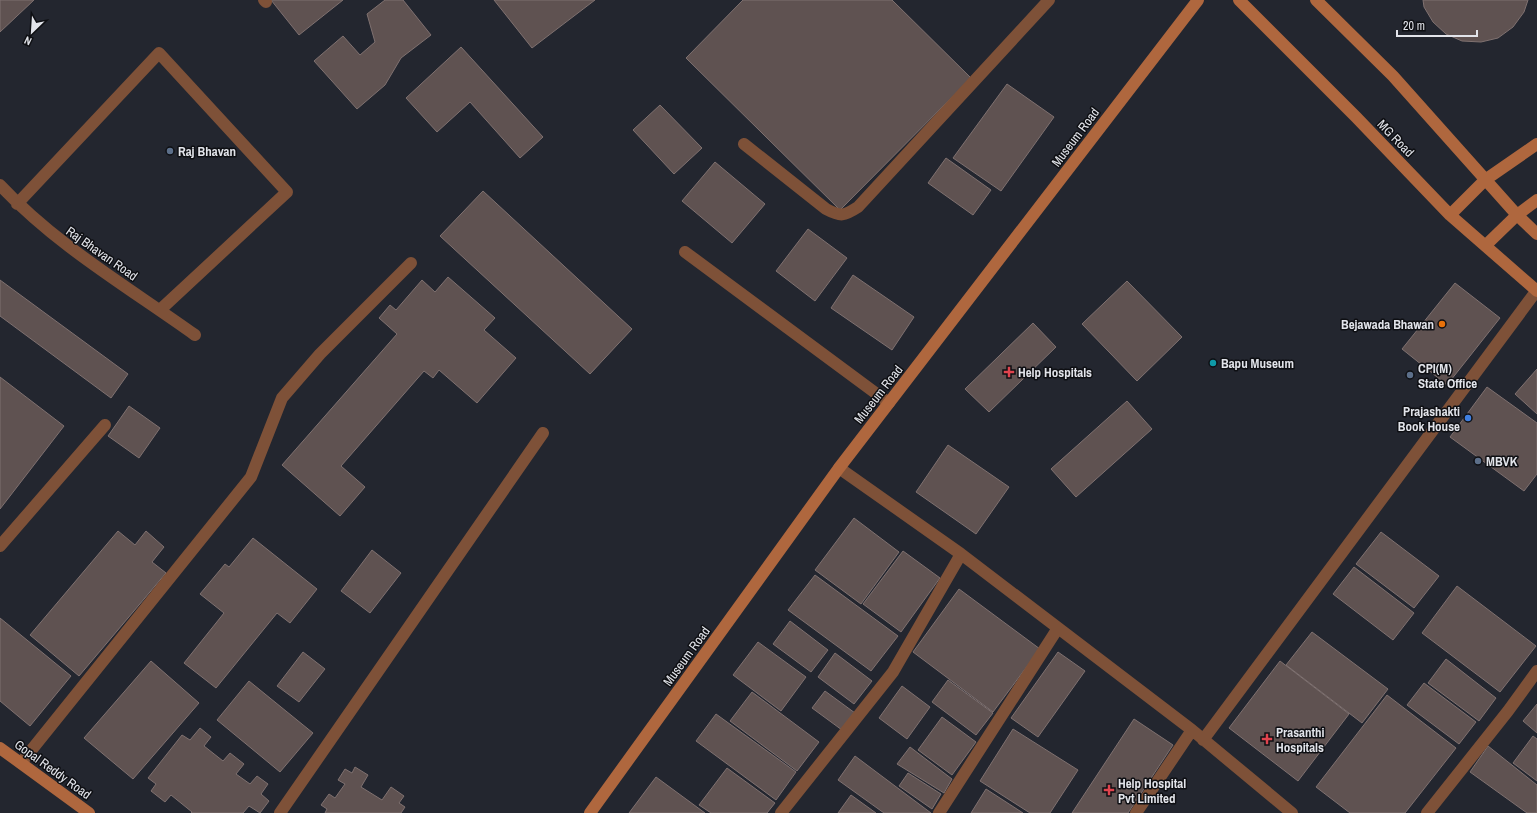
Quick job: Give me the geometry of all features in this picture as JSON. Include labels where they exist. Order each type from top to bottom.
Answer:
[{"type":"street","points":[[744,144],[826,209],[838,215],[849,213],[858,207],[1049,0]]},
{"type":"street","name":"Museum Road","points":[[590,813],[839,468],[1198,0]]},
{"type":"street","name":"MG Road","points":[[1239,0],[1356,117],[1450,215],[1537,291]]},
{"type":"street","points":[[1316,0],[1393,76],[1485,180],[1517,215],[1537,234]]},
{"type":"street","points":[[17,204],[159,53],[287,192],[160,310]]},
{"type":"street","points":[[1450,215],[1485,180],[1537,144]]},
{"type":"street","name":"Raj Bhavan Road","points":[[0,185],[17,204],[59,240],[195,334]]},
{"type":"street","points":[[1486,245],[1517,215],[1537,200]]},
{"type":"street","points":[[686,252],[889,403]]},
{"type":"street","points":[[21,763],[251,477],[282,398],[320,354],[411,263]]},
{"type":"street","points":[[1203,740],[1537,291]]},
{"type":"street","points":[[0,546],[105,425]]},
{"type":"street","points":[[280,813],[543,433]]},
{"type":"street","points":[[839,468],[961,554],[1192,730],[1292,813]]},
{"type":"street","points":[[781,813],[893,672],[961,554]]},
{"type":"street","points":[[939,813],[1058,628]]},
{"type":"street","points":[[1427,813],[1508,711],[1537,671]]},
{"type":"street","points":[[1136,813],[1192,730]]},
{"type":"street","name":"Gopal Reddy Road","points":[[0,748],[89,813]]},
{"type":"building","points":[[0,0],[34,0],[0,32]]},
{"type":"building","points":[[271,0],[343,0],[299,35]]},
{"type":"building","points":[[385,0],[403,0],[431,35],[401,58],[385,85],[357,109],[314,61],[343,36],[360,55],[375,42],[367,14]]},
{"type":"building","points":[[494,0],[595,0],[532,48]]},
{"type":"building","points":[[743,0],[892,0],[971,78],[840,210],[686,58]]},
{"type":"building","points":[[1423,0],[1528,0],[1524,12],[1513,27],[1498,38],[1481,42],[1462,41],[1446,34],[1433,22],[1424,7]]},
{"type":"building","points":[[461,47],[543,137],[520,158],[470,102],[437,132],[406,98]]},
{"type":"building","points":[[1007,84],[1054,117],[1001,191],[953,158]]},
{"type":"building","points":[[660,105],[702,148],[674,174],[633,130]]},
{"type":"building","points":[[946,158],[991,190],[973,215],[928,183]]},
{"type":"building","points":[[715,162],[765,204],[732,243],[682,201]]},
{"type":"building","points":[[483,191],[632,329],[590,374],[440,236]]},
{"type":"building","points":[[808,229],[847,258],[815,301],[776,271]]},
{"type":"building","points":[[853,275],[914,317],[892,350],[831,308]]},
{"type":"building","points":[[448,277],[495,318],[484,330],[516,358],[477,403],[439,370],[433,378],[424,371],[341,466],[365,487],[340,516],[282,465],[397,334],[379,318],[390,305],[396,310],[422,280],[435,292]]},
{"type":"building","points":[[0,280],[128,374],[111,398],[0,316]]},
{"type":"building","points":[[1127,281],[1182,337],[1137,381],[1082,324]]},
{"type":"building","points":[[1455,283],[1500,318],[1447,385],[1402,349]]},
{"type":"building","points":[[1033,323],[1056,347],[989,412],[965,389]]},
{"type":"building","points":[[1537,369],[1537,414],[1515,394]]},
{"type":"building","points":[[0,377],[64,426],[0,509]]},
{"type":"building","points":[[1487,387],[1537,423],[1537,474],[1524,491],[1450,437]]},
{"type":"building","points":[[1127,401],[1152,429],[1076,497],[1051,469]]},
{"type":"building","points":[[129,406],[160,428],[139,458],[108,436]]},
{"type":"building","points":[[948,445],[1009,487],[976,534],[916,492]]},
{"type":"building","points":[[854,518],[899,552],[861,604],[815,570]]},
{"type":"building","points":[[118,531],[135,545],[146,531],[164,547],[152,562],[166,573],[79,676],[30,635]]},
{"type":"building","points":[[1381,532],[1439,576],[1414,608],[1356,564]]},
{"type":"building","points":[[253,538],[317,589],[290,623],[277,613],[216,688],[184,663],[224,613],[200,594],[225,564],[229,567]]},
{"type":"building","points":[[372,550],[401,573],[370,613],[341,591]]},
{"type":"building","points":[[903,551],[940,578],[901,632],[863,604]]},
{"type":"building","points":[[1354,567],[1414,613],[1393,640],[1333,594]]},
{"type":"building","points":[[815,575],[898,636],[871,671],[788,610]]},
{"type":"building","points":[[1457,586],[1536,646],[1500,692],[1422,633]]},
{"type":"building","points":[[959,589],[1040,649],[993,712],[913,652]]},
{"type":"building","points":[[0,618],[71,676],[30,726],[0,701]]},
{"type":"building","points":[[790,621],[828,650],[811,672],[773,644]]},
{"type":"building","points":[[1312,632],[1388,689],[1362,723],[1286,665]]},
{"type":"building","points":[[758,642],[806,677],[781,711],[733,675]]},
{"type":"building","points":[[303,652],[325,669],[299,702],[277,686]]},
{"type":"building","points":[[1058,652],[1085,671],[1038,737],[1011,718]]},
{"type":"building","points":[[835,653],[872,681],[854,704],[818,677]]},
{"type":"building","points":[[1446,659],[1496,698],[1479,721],[1428,683]]},
{"type":"building","points":[[151,661],[199,703],[133,779],[84,738]]},
{"type":"building","points":[[1280,661],[1349,714],[1298,781],[1229,728]]},
{"type":"building","points":[[948,680],[993,713],[976,735],[932,702]]},
{"type":"building","points":[[249,681],[313,733],[280,772],[217,720]]},
{"type":"building","points":[[1424,683],[1476,722],[1459,744],[1407,705]]},
{"type":"building","points":[[902,686],[930,707],[907,739],[879,718]]},
{"type":"building","points":[[825,691],[855,713],[842,730],[812,708]]},
{"type":"building","points":[[752,692],[819,742],[797,771],[730,721]]},
{"type":"building","points":[[1387,695],[1456,748],[1405,813],[1350,813],[1316,787]]},
{"type":"building","points":[[1537,704],[1537,733],[1523,721]]},
{"type":"building","points":[[716,714],[796,772],[776,800],[696,741]]},
{"type":"building","points":[[942,717],[976,742],[952,775],[918,750]]},
{"type":"building","points":[[1134,719],[1173,745],[1128,813],[1072,813]]},
{"type":"building","points":[[200,728],[211,737],[204,746],[223,761],[230,753],[244,764],[236,774],[250,784],[257,776],[268,784],[261,794],[269,801],[260,813],[249,806],[243,813],[191,813],[192,812],[171,795],[165,802],[151,791],[156,784],[148,778],[182,735],[190,740]]},
{"type":"building","points":[[1013,729],[1078,770],[1050,813],[1030,813],[980,781]]},
{"type":"building","points":[[1533,736],[1537,739],[1537,781],[1513,763]]},
{"type":"building","points":[[1488,746],[1537,785],[1537,813],[1527,813],[1470,772]]},
{"type":"building","points":[[910,747],[952,779],[944,793],[897,764]]},
{"type":"building","points":[[855,756],[931,813],[884,813],[838,780]]},
{"type":"building","points":[[355,767],[368,775],[361,787],[382,800],[391,787],[404,796],[399,803],[405,807],[401,813],[325,813],[327,809],[321,805],[329,794],[335,798],[345,784],[338,780],[345,769],[352,773]]},
{"type":"building","points":[[727,768],[775,803],[767,813],[711,813],[699,805]]},
{"type":"building","points":[[908,773],[941,794],[932,809],[899,786]]},
{"type":"building","points":[[656,777],[705,813],[629,813]]},
{"type":"building","points":[[986,789],[1023,813],[971,813]]},
{"type":"building","points":[[851,795],[876,813],[838,813]]},
{"type":"place","name":"Raj Bhavan","points":[[170,151]]},
{"type":"place","name":"Bejawada Bhawan","points":[[1442,324]]},
{"type":"place","name":"Bapu Museum","points":[[1213,363]]},
{"type":"place","name":"Help Hospitals","points":[[1009,372]]},
{"type":"place","name":"CPI(M) State Office","points":[[1410,375]]},
{"type":"place","name":"Prajashakti Book House","points":[[1468,418]]},
{"type":"place","name":"MBVK","points":[[1478,461]]},
{"type":"place","name":"Prasanthi Hospitals","points":[[1267,739]]},
{"type":"place","name":"Help Hospital Pvt Limited","points":[[1109,790]]}]
